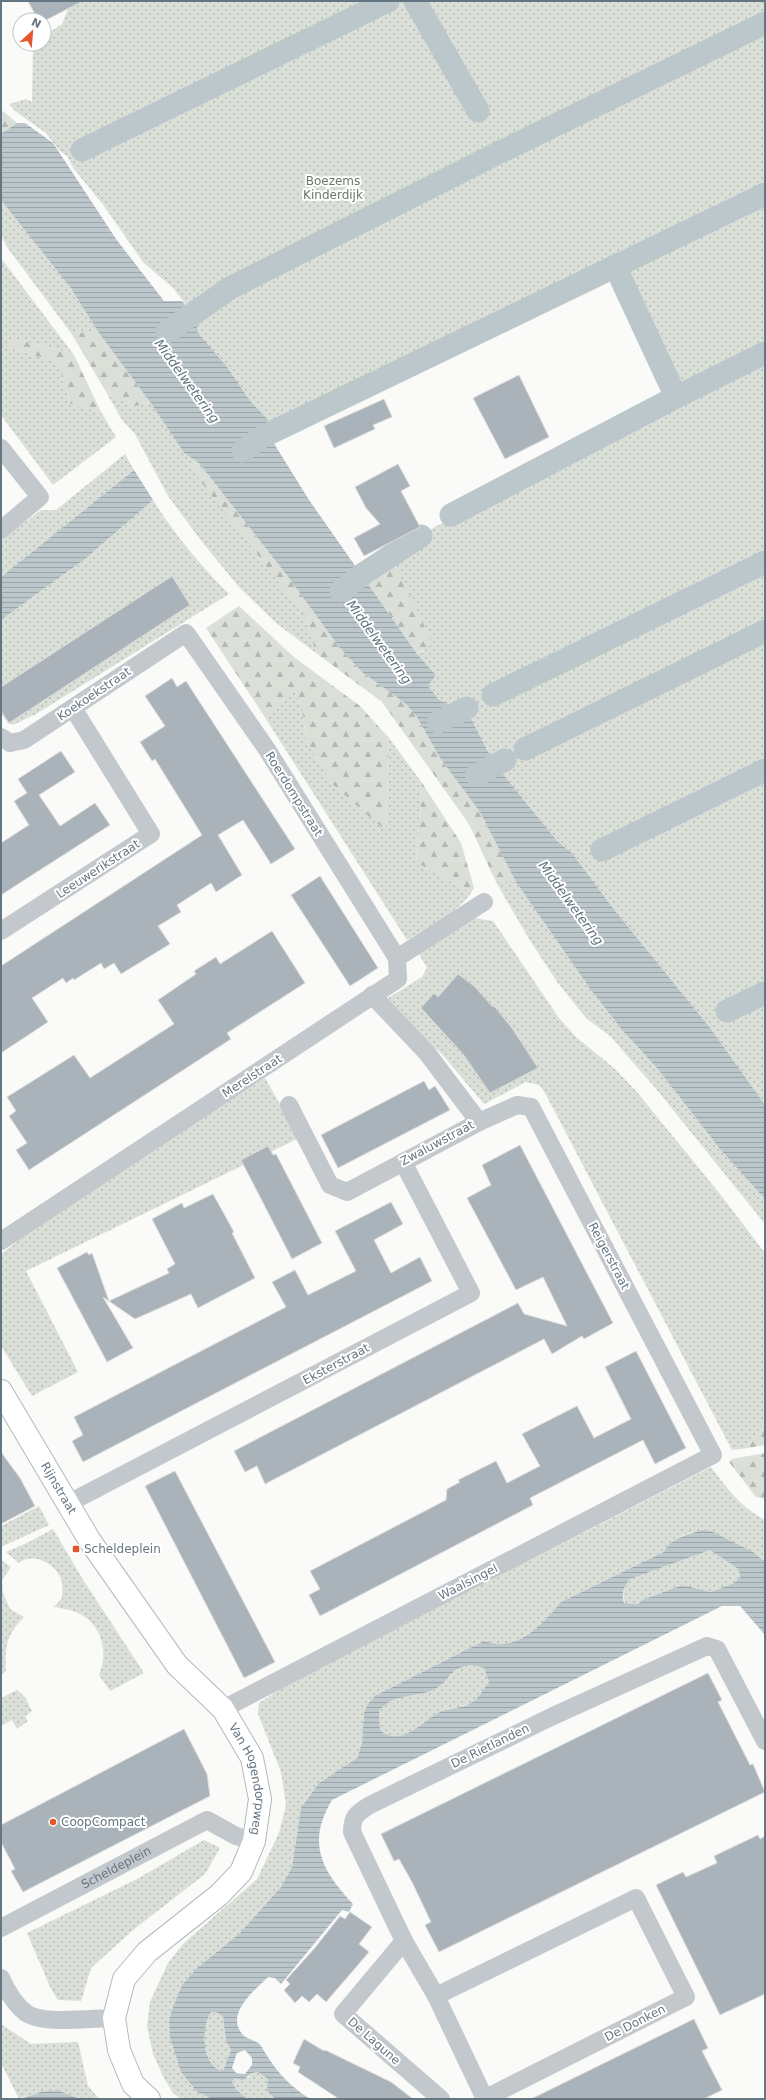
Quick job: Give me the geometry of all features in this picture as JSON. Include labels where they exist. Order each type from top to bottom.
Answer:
[{"type":"street","points":[[1,448],[40,497],[1,530]]},
{"type":"street","name":"Koekoekstraat","points":[[1,737],[10,743],[24,740],[186,633]]},
{"type":"street","name":"Roerdompstraat","points":[[186,633],[266,748],[397,958]]},
{"type":"street","name":"Leeuwerikstraat","points":[[1,931],[151,834],[73,708]]},
{"type":"street","points":[[397,958],[484,902]]},
{"type":"street","name":"Merelstraat","points":[[1,1241],[398,980],[397,958]]},
{"type":"street","name":"Zwaluwstraat","points":[[289,1105],[330,1185],[347,1192],[479,1122],[428,1053],[372,996]]},
{"type":"street","name":"Reigerstraat","points":[[479,1122],[517,1105],[531,1107],[713,1455]]},
{"type":"street","name":"Eksterstraat","points":[[69,1503],[471,1293],[403,1162]]},
{"type":"street","name":"Rijnstraat","points":[[1,1391],[69,1503],[90,1541],[120,1584],[177,1664],[223,1709]]},
{"type":"street","name":"Waalsingel","points":[[223,1709],[713,1455]]},
{"type":"street","name":"De Rietlanden","points":[[484,2099],[436,1996],[404,1941],[352,1832],[352,1821],[358,1813],[370,1805],[551,1717],[707,1646],[717,1649],[765,1741]]},
{"type":"street","name":"Van Hogendorpweg","points":[[149,2099],[133,2084],[119,2050],[114,2018],[124,1979],[146,1952],[219,1895],[241,1872],[254,1842],[260,1799],[252,1758],[223,1709]]},
{"type":"street","name":"Scheldeplein","points":[[1,1928],[207,1820],[236,1836],[254,1842]]},
{"type":"street","name":"De Donken","points":[[436,1996],[636,1898],[686,1997],[484,2099]]},
{"type":"street","name":"De Lagune","points":[[404,1941],[343,2014],[441,2099]]},
{"type":"street","points":[[1,1978],[5,1996],[26,2014],[51,2021],[114,2018]]},
{"type":"green space","name":"Boezems Kinderdijk","points":[[71,1],[765,1],[765,1105],[711,1029],[612,907],[571,852],[557,841],[494,763],[478,733],[459,708],[439,700],[428,686],[436,675],[417,654],[425,650],[360,566],[460,514],[458,501],[675,396],[616,260],[265,429],[223,363],[197,333],[195,317],[174,289],[143,262],[104,206],[74,169],[67,156],[59,150],[46,133],[15,111],[9,104],[26,99],[32,102],[33,52],[52,52],[52,31],[62,24]]},
{"type":"green space","points":[[3,111],[17,123],[1,134],[1,112]]},
{"type":"green space","points":[[1,200],[70,287],[99,333],[71,333],[7,247],[1,235]]},
{"type":"green space","points":[[1,258],[74,355],[61,350],[14,339],[7,347],[57,362],[71,404],[101,412],[116,437],[53,485],[1,415]]},
{"type":"green space","points":[[71,333],[99,333],[150,402],[132,407],[105,390]]},
{"type":"green space","points":[[14,339],[61,350],[74,355],[101,412],[71,404],[57,362],[7,347]]},
{"type":"green space","points":[[105,390],[132,407],[150,402],[184,453],[199,463],[189,465],[305,616],[316,653],[276,623],[238,586],[203,543],[168,496],[135,434],[122,420]]},
{"type":"green space","points":[[125,454],[134,470],[1,577],[1,540],[41,510],[56,510]]},
{"type":"green space","points":[[199,463],[289,578],[339,647],[362,672],[406,704],[417,717],[440,758],[480,812],[516,882],[496,882],[469,824],[382,702],[316,653],[305,616],[188,465]]},
{"type":"green space","points":[[153,500],[188,549],[229,594],[36,714],[13,725],[8,723],[1,713],[1,620],[85,559]]},
{"type":"green space","points":[[388,551],[433,644],[417,654],[356,568]]},
{"type":"green space","points":[[239,606],[294,657],[360,706],[389,738],[386,831],[332,784],[306,740],[302,706],[295,691],[266,719],[206,628]]},
{"type":"green space","points":[[295,690],[302,706],[306,740],[332,784],[386,830],[389,738],[422,783],[416,862],[471,893],[465,901],[450,914],[407,940],[266,719]]},
{"type":"green space","points":[[422,783],[461,843],[474,888],[471,893],[416,862]]},
{"type":"green space","points":[[496,882],[516,882],[591,990],[623,1031],[657,1068],[720,1149],[765,1199],[765,1224],[657,1090],[611,1037],[586,1018],[558,983],[529,939]]},
{"type":"green space","points":[[474,918],[493,921],[559,1018],[576,1037],[614,1068],[636,1091],[720,1194],[765,1253],[765,1422],[747,1448],[732,1450],[545,1093],[539,1085],[526,1082],[484,1104],[442,1054],[380,1003],[422,977],[427,968],[419,954]]},
{"type":"green space","points":[[265,1078],[299,1138],[26,1271],[78,1372],[32,1396],[1,1346],[1,1254],[52,1214]]},
{"type":"green space","points":[[765,1422],[765,1445],[747,1448]]},
{"type":"green space","points":[[765,1453],[765,1499],[756,1497],[729,1462],[732,1459]]},
{"type":"green space","points":[[711,1467],[729,1490],[749,1510],[765,1520],[765,1562],[711,1531],[698,1531],[685,1535],[678,1538],[668,1546],[665,1552],[561,1602],[543,1622],[528,1635],[511,1643],[495,1644],[484,1641],[364,1713],[362,1743],[357,1758],[319,1783],[301,1808],[292,1867],[281,1887],[240,1933],[197,1968],[182,1985],[169,2021],[170,2038],[181,2072],[197,2092],[212,2099],[181,2099],[173,2093],[153,2054],[147,2026],[150,2002],[168,1963],[184,1943],[257,1879],[279,1833],[286,1805],[281,1772],[258,1714],[259,1703],[282,1688]]},
{"type":"green space","points":[[39,1506],[49,1525],[1,1547],[1,1526]]},
{"type":"green space","points":[[53,1529],[82,1578],[144,1673],[110,1691],[99,1675],[102,1665],[103,1646],[96,1629],[90,1621],[82,1615],[71,1610],[54,1607],[62,1598],[62,1582],[56,1570],[51,1565],[38,1559],[25,1560],[19,1563],[6,1552]]},
{"type":"green space","points":[[710,1550],[737,1568],[740,1574],[740,1579],[711,1592],[682,1585],[642,1600],[638,1604],[625,1603],[623,1596],[624,1590],[630,1579]]},
{"type":"green space","points":[[1,1560],[11,1567],[2,1580],[3,1593],[10,1609],[24,1617],[13,1630],[8,1641],[6,1671],[1,1675]]},
{"type":"green space","points":[[472,1665],[484,1668],[489,1682],[477,1698],[471,1703],[442,1711],[405,1735],[388,1735],[380,1730],[379,1710],[388,1703],[403,1697],[432,1691],[442,1685],[455,1671],[465,1666]]},
{"type":"green space","points":[[17,1690],[25,1697],[32,1711],[25,1716],[28,1721],[17,1729],[12,1720],[1,1726],[1,1698]]},
{"type":"green space","points":[[204,1840],[220,1848],[205,1874],[133,1930],[91,1968],[81,2001],[58,2000],[51,1989],[27,1933],[137,1879]]},
{"type":"green space","points":[[211,2012],[216,2012],[223,2017],[226,2041],[231,2050],[223,2071],[216,2068],[210,2062],[205,2046],[206,2027]]},
{"type":"green space","points":[[1,2024],[31,2044],[78,2042],[88,2086],[99,2099],[80,2099],[57,2090],[40,2092],[19,2099],[1,2063]]},
{"type":"green space","points":[[258,2072],[269,2079],[273,2097],[275,2099],[247,2099],[236,2089],[232,2082],[234,2077],[248,2078],[252,2073]]},
{"type":"water","name":"Middelwetering","points":[[17,123],[25,123],[53,143],[116,239],[164,301],[182,301],[195,317],[198,333],[227,367],[250,401],[268,420],[265,429],[309,500],[417,654],[436,675],[428,686],[439,700],[459,708],[471,719],[494,763],[557,841],[572,853],[612,907],[711,1029],[765,1105],[765,1199],[720,1149],[657,1068],[623,1031],[591,990],[516,882],[480,812],[440,758],[417,717],[406,704],[362,672],[339,647],[289,578],[199,463],[184,453],[150,402],[99,333],[70,287],[1,200],[1,134]]},
{"type":"water","points":[[134,470],[153,500],[85,559],[1,620],[1,577]]},
{"type":"water","points":[[702,1530],[711,1531],[753,1552],[765,1562],[765,1635],[740,1606],[722,1606],[332,1800],[324,1815],[320,1830],[319,1843],[321,1856],[333,1880],[353,1904],[349,1912],[342,1910],[281,1984],[275,1978],[268,1977],[249,1996],[239,2011],[237,2019],[238,2027],[243,2035],[259,2044],[282,2076],[310,2099],[275,2099],[267,2090],[268,2079],[258,2072],[252,2073],[243,2080],[234,2078],[232,2082],[236,2089],[247,2099],[212,2099],[197,2092],[181,2072],[170,2038],[169,2021],[182,1985],[197,1968],[240,1933],[281,1887],[292,1867],[301,1808],[319,1783],[357,1758],[362,1743],[364,1713],[368,1704],[375,1696],[484,1641],[495,1644],[511,1643],[528,1635],[549,1616],[561,1602],[664,1552],[671,1543],[685,1535]],"holes":[[[710,1550],[737,1568],[740,1574],[740,1578],[734,1583],[711,1592],[682,1585],[642,1600],[638,1604],[624,1603],[624,1590],[630,1579]],[[472,1665],[484,1668],[489,1682],[474,1701],[468,1705],[442,1711],[404,1735],[388,1735],[380,1730],[379,1710],[386,1704],[403,1697],[432,1691],[442,1685],[454,1671],[464,1666]],[[211,2012],[216,2012],[223,2017],[226,2041],[231,2050],[223,2071],[216,2068],[210,2062],[207,2055],[205,2036],[208,2019]],[[245,2050],[252,2058],[252,2065],[245,2074],[236,2073],[232,2068],[237,2053]]]},
{"type":"water","points":[[57,2090],[80,2099],[21,2099],[40,2092]]},
{"type":"building","points":[[28,1],[83,1],[52,17],[52,12],[34,12]]},
{"type":"building","points":[[519,375],[549,437],[505,459],[473,398]]},
{"type":"building","points":[[384,399],[392,417],[373,425],[375,429],[334,448],[324,426]]},
{"type":"building","points":[[398,464],[410,486],[401,491],[420,527],[364,556],[354,538],[380,524],[366,508],[355,487]]},
{"type":"building","points":[[172,576],[190,605],[9,723],[1,711],[1,687]]},
{"type":"building","points":[[172,678],[177,687],[186,681],[295,849],[271,864],[243,820],[218,835],[242,875],[216,892],[211,883],[177,905],[181,912],[158,926],[170,944],[121,974],[114,963],[104,969],[101,963],[74,980],[73,978],[66,983],[63,978],[32,998],[48,1022],[1,1053],[1,966],[202,835],[155,759],[152,761],[140,742],[165,726],[145,696]]},
{"type":"building","points":[[61,751],[75,772],[39,795],[60,826],[95,803],[110,825],[1,895],[1,843],[29,825],[14,801],[27,793],[18,779]]},
{"type":"building","points":[[320,876],[378,968],[350,986],[291,895]]},
{"type":"building","points":[[272,931],[305,983],[227,1033],[231,1039],[29,1170],[16,1150],[27,1143],[9,1116],[16,1111],[7,1097],[74,1055],[90,1078],[174,1024],[158,1000],[196,974],[194,971],[216,957],[220,964]]},
{"type":"building","points":[[458,974],[474,986],[493,1007],[494,1006],[512,1028],[538,1068],[490,1093],[463,1054],[421,1008],[434,993],[438,997]]},
{"type":"building","points":[[424,1081],[429,1090],[435,1086],[450,1110],[338,1168],[321,1135]]},
{"type":"building","points":[[520,1145],[613,1323],[584,1339],[582,1336],[552,1354],[544,1339],[265,1484],[257,1466],[245,1472],[234,1451],[518,1303],[524,1314],[567,1326],[543,1277],[516,1290],[467,1198],[491,1185],[482,1165]]},
{"type":"building","points":[[268,1146],[273,1155],[276,1154],[322,1243],[292,1259],[241,1160]]},
{"type":"building","points":[[213,1194],[234,1232],[232,1233],[255,1278],[198,1308],[191,1294],[135,1319],[103,1297],[133,1348],[107,1362],[57,1268],[87,1252],[89,1255],[92,1253],[109,1301],[169,1273],[167,1269],[175,1264],[152,1219],[182,1203],[184,1208]]},
{"type":"building","points":[[391,1202],[403,1224],[374,1240],[391,1273],[420,1257],[432,1281],[83,1462],[72,1441],[83,1435],[74,1417],[286,1307],[272,1282],[295,1270],[308,1295],[356,1271],[335,1231]]},
{"type":"building","points":[[636,1351],[686,1448],[655,1464],[643,1440],[530,1498],[533,1505],[320,1616],[309,1595],[320,1589],[310,1571],[446,1500],[447,1489],[460,1482],[458,1480],[496,1461],[507,1483],[540,1466],[522,1434],[577,1406],[594,1438],[631,1419],[605,1367]]},
{"type":"building","points":[[1,1452],[20,1478],[35,1506],[1,1524]]},
{"type":"building","points":[[175,1471],[275,1662],[244,1678],[145,1486]]},
{"type":"building","points":[[708,1673],[722,1700],[718,1702],[750,1765],[753,1764],[765,1792],[439,1952],[425,1925],[431,1922],[412,1882],[399,1859],[394,1861],[381,1834]]},
{"type":"building","points":[[184,1729],[207,1774],[210,1796],[23,1892],[11,1871],[15,1869],[1,1842],[1,1825]]},
{"type":"building","points":[[758,1835],[760,1839],[765,1836],[765,1994],[720,2015],[656,1885],[683,1872],[686,1877],[717,1863],[714,1856]]},
{"type":"building","points":[[350,1912],[372,1927],[359,1944],[369,1952],[326,2002],[317,1994],[309,2002],[302,1996],[295,2003],[284,1990],[290,1984],[286,1980],[314,1949],[340,1916],[345,1919]]},
{"type":"building","points":[[694,2019],[708,2048],[702,2051],[722,2090],[704,2099],[531,2099]]},
{"type":"building","points":[[304,2039],[324,2051],[325,2050],[391,2082],[413,2099],[339,2099],[298,2072],[300,2067],[293,2063]]},
{"type":"waterway","points":[[82,150],[388,1]]},
{"type":"waterway","points":[[415,1],[478,111]]},
{"type":"waterway","name":"Middelwetering","points":[[167,332],[230,288],[496,154],[765,23]]},
{"type":"waterway","points":[[243,451],[260,438],[765,194]]},
{"type":"waterway","points":[[615,266],[676,397]]},
{"type":"waterway","points":[[451,515],[676,397],[765,353]]},
{"type":"waterway","points":[[341,591],[363,574],[421,536]]},
{"type":"waterway","points":[[493,695],[765,562]]},
{"type":"waterway","points":[[525,749],[765,631]]},
{"type":"waterway","points":[[438,722],[467,708]]},
{"type":"waterway","points":[[477,775],[505,760]]},
{"type":"waterway","points":[[602,850],[765,770]]},
{"type":"waterway","points":[[727,1011],[765,993]]},
{"type":"place","name":"Scheldeplein","points":[[76,1549]]},
{"type":"place","name":"CoopCompact","points":[[53,1822]]}]
